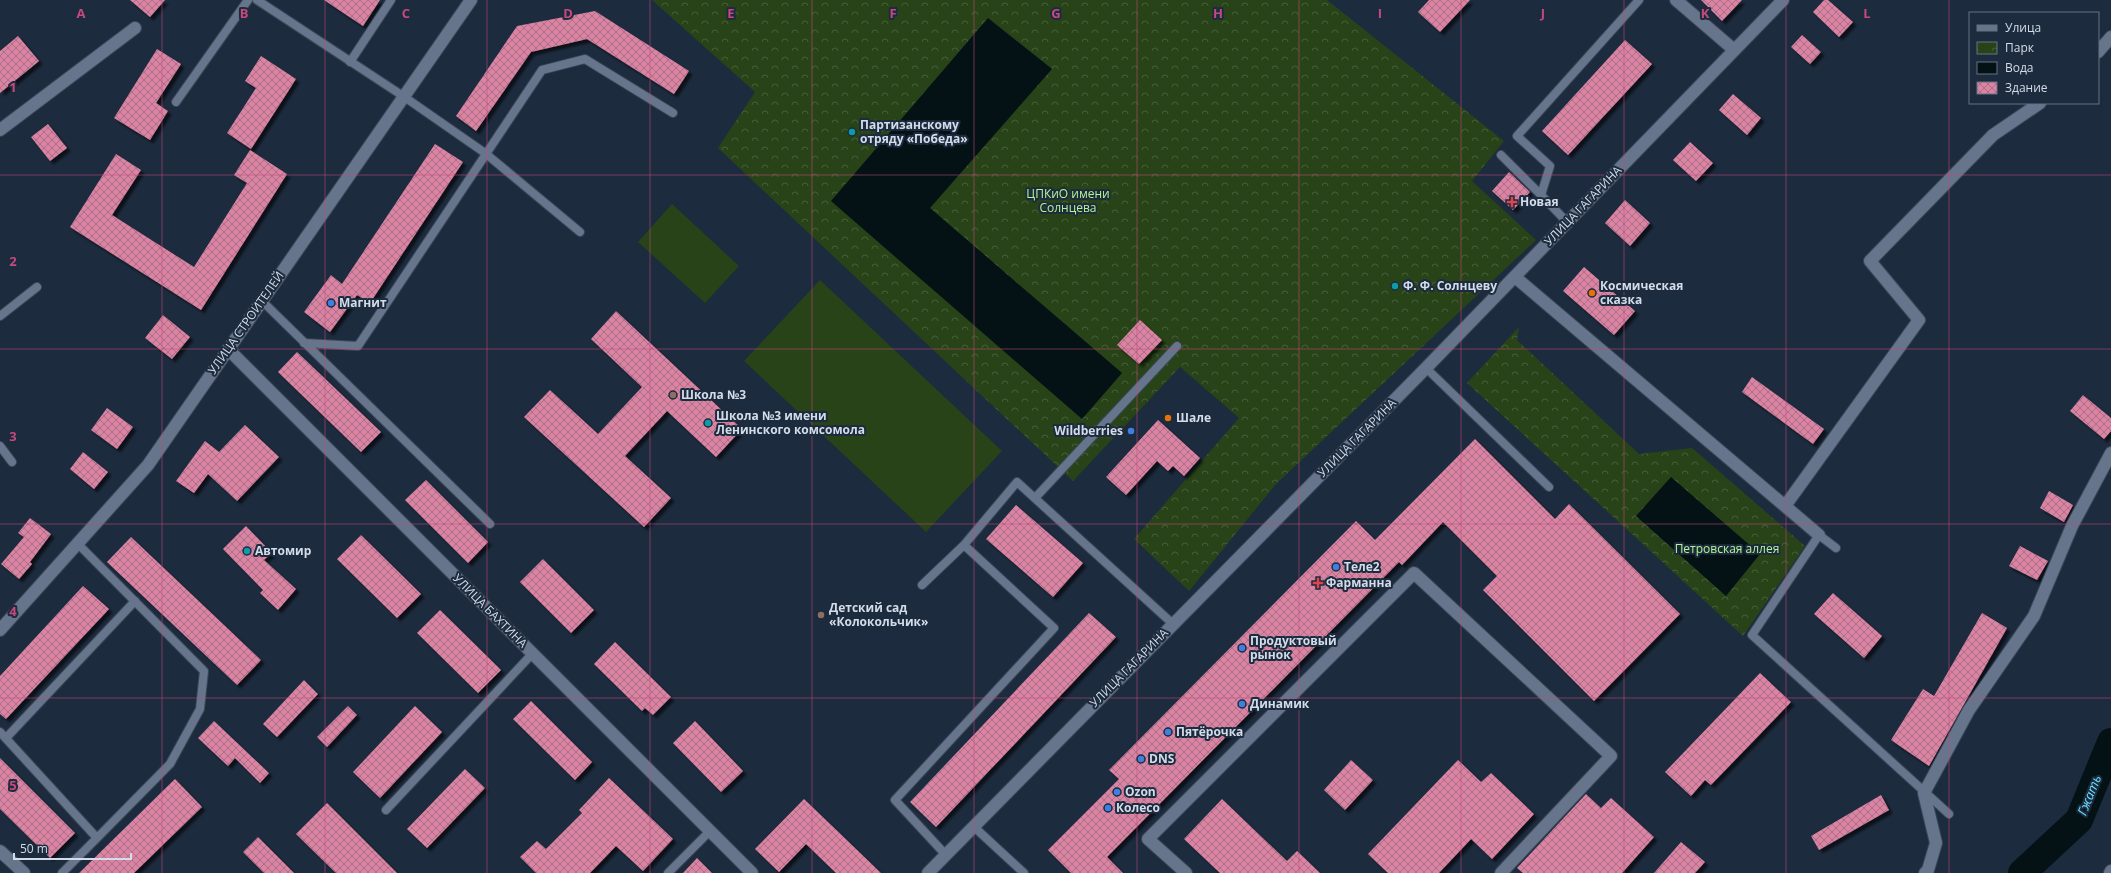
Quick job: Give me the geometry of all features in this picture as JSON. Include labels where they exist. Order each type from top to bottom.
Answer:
[{"type":"street","name":"УЛИЦА СТРОИТЕЛЕЙ","points":[[0,630],[148,465],[261,300],[471,0]]},
{"type":"street","points":[[1676,0],[1733,50]]},
{"type":"street","name":"УЛИЦА ГАГАРИНА","points":[[928,873],[945,854],[1426,368],[1783,0]]},
{"type":"street","points":[[0,130],[135,28]]},
{"type":"street","points":[[2099,51],[2111,37]]},
{"type":"street","points":[[1785,506],[1919,320],[1870,261],[1993,135],[2039,104]]},
{"type":"street","points":[[1514,277],[1819,535]]},
{"type":"street","name":"УЛИЦА БАХТИНА","points":[[228,349],[752,873]]},
{"type":"street","points":[[1925,873],[1928,870],[1936,843],[1924,793],[1970,710],[2034,616],[2072,526],[2111,453]]},
{"type":"street","points":[[1186,873],[1148,839],[1414,573],[1612,756],[1501,873]]},
{"type":"street","points":[[0,851],[24,873]]},
{"type":"lane","points":[[176,102],[248,0]]},
{"type":"lane","points":[[257,0],[403,96],[485,154],[580,232]]},
{"type":"lane","points":[[350,62],[391,0]]},
{"type":"lane","points":[[1541,195],[1550,166],[1518,136],[1639,0]]},
{"type":"lane","points":[[304,342],[358,346],[542,70],[585,59],[673,113]]},
{"type":"lane","points":[[1501,155],[1567,222]]},
{"type":"lane","points":[[0,316],[37,288]]},
{"type":"lane","points":[[261,300],[490,524]]},
{"type":"lane","points":[[1035,498],[1177,346]]},
{"type":"lane","points":[[1426,368],[1549,487]]},
{"type":"lane","points":[[0,446],[12,462]]},
{"type":"lane","points":[[922,585],[964,545],[1017,482],[1173,624]]},
{"type":"lane","points":[[1836,548],[1819,535],[1752,635],[1924,793],[1949,814]]},
{"type":"lane","points":[[62,873],[170,764],[200,709],[204,671],[78,544]]},
{"type":"lane","points":[[945,854],[895,800],[1054,628],[964,545]]},
{"type":"lane","points":[[6,738],[135,601]]},
{"type":"lane","points":[[386,810],[532,653]]},
{"type":"lane","points":[[0,732],[97,838]]},
{"type":"lane","points":[[973,826],[1024,873]]},
{"type":"lane","points":[[668,873],[710,831]]},
{"type":"green space","name":"ЦПКиО имени Солнцева","points":[[652,0],[1327,0],[1504,141],[1472,181],[1536,240],[1276,484],[1189,591],[1134,539],[1239,418],[1180,367],[1073,481],[718,148],[755,92]]},
{"type":"green space","points":[[672,204],[739,266],[705,303],[638,242]]},
{"type":"green space","points":[[820,280],[1002,451],[926,532],[744,361]]},
{"type":"green space","name":"Петровская аллея","points":[[1519,327],[1517,340],[1639,454],[1692,448],[1805,546],[1743,636],[1467,383]]},
{"type":"water","points":[[988,18],[1052,69],[930,208],[1122,373],[1082,419],[831,201]]},
{"type":"water","points":[[1671,477],[1760,554],[1726,596],[1636,516]]},
{"type":"building","points":[[130,0],[165,0],[150,17]]},
{"type":"building","points":[[324,0],[380,0],[363,26]]},
{"type":"building","points":[[1429,0],[1470,0],[1440,32],[1418,12]]},
{"type":"building","points":[[1701,0],[1742,0],[1722,21]]},
{"type":"building","points":[[1824,0],[1828,0],[1853,22],[1839,37],[1813,12]]},
{"type":"building","points":[[595,11],[689,71],[674,94],[587,39],[531,52],[476,131],[456,116],[517,26]]},
{"type":"building","points":[[1802,35],[1821,52],[1810,64],[1791,47]]},
{"type":"building","points":[[18,36],[39,61],[0,93],[0,51]]},
{"type":"building","points":[[1625,40],[1652,64],[1568,155],[1542,131]]},
{"type":"building","points":[[157,49],[181,64],[156,103],[168,111],[150,140],[114,118]]},
{"type":"building","points":[[261,56],[296,79],[251,149],[227,133],[256,88],[245,81]]},
{"type":"building","points":[[1733,94],[1761,118],[1747,135],[1719,110]]},
{"type":"building","points":[[48,124],[67,148],[50,161],[31,137]]},
{"type":"building","points":[[1690,142],[1713,163],[1696,181],[1673,160]]},
{"type":"building","points":[[435,144],[463,162],[370,303],[357,295],[330,332],[304,312],[331,275],[342,284]]},
{"type":"building","points":[[250,150],[287,174],[201,310],[70,227],[116,154],[141,170],[112,215],[194,267],[247,183],[234,175]]},
{"type":"building","points":[[1509,172],[1530,192],[1513,210],[1492,191]]},
{"type":"building","points":[[1625,200],[1650,223],[1630,246],[1605,223]]},
{"type":"building","points":[[1584,267],[1635,311],[1614,335],[1563,291]]},
{"type":"building","name":"Школа №3 имени Ленинского комсомола","points":[[616,311],[742,429],[716,457],[667,411],[625,456],[671,498],[644,527],[524,417],[550,390],[598,434],[642,387],[591,339]]},
{"type":"building","points":[[163,315],[190,337],[172,359],[145,338]]},
{"type":"building","points":[[1140,320],[1162,340],[1139,364],[1117,345]]},
{"type":"building","points":[[297,352],[381,432],[361,452],[278,372]]},
{"type":"building","points":[[1752,377],[1824,429],[1813,444],[1742,392]]},
{"type":"building","points":[[2083,395],[2111,418],[2111,431],[2104,439],[2070,411]]},
{"type":"building","points":[[107,408],[133,427],[117,449],[91,430]]},
{"type":"building","points":[[1158,420],[1200,458],[1184,476],[1173,466],[1168,471],[1157,461],[1126,495],[1106,477]]},
{"type":"building","points":[[245,425],[279,457],[237,501],[208,474],[194,493],[176,481],[205,441],[219,452]]},
{"type":"building","points":[[1475,439],[1555,519],[1569,504],[1680,614],[1594,701],[1483,590],[1497,576],[1443,522],[1402,565],[1399,562],[1107,857],[1123,873],[1071,873],[1048,850],[1119,779],[1109,770],[1356,521],[1375,540]]},
{"type":"building","points":[[83,452],[108,472],[94,489],[70,469]]},
{"type":"building","points":[[426,480],[488,542],[468,563],[405,500]]},
{"type":"building","points":[[2049,491],[2073,505],[2064,522],[2040,508]]},
{"type":"building","points":[[1016,505],[1083,563],[1053,597],[986,539]]},
{"type":"building","points":[[30,518],[51,534],[30,562],[32,564],[19,579],[1,564],[24,537],[18,533]]},
{"type":"building","points":[[246,526],[272,553],[264,560],[296,589],[278,610],[260,593],[263,590],[223,549]]},
{"type":"building","points":[[361,535],[421,594],[397,618],[337,559]]},
{"type":"building","points":[[131,537],[261,660],[237,685],[107,562]]},
{"type":"building","points":[[2020,546],[2048,561],[2037,580],[2009,566]]},
{"type":"building","points":[[543,559],[594,610],[571,633],[520,582]]},
{"type":"building","points":[[83,586],[109,609],[6,719],[0,714],[0,676]]},
{"type":"building","points":[[1833,593],[1882,636],[1864,658],[1814,614]]},
{"type":"building","points":[[440,610],[501,670],[478,693],[417,633]]},
{"type":"building","points":[[1089,613],[1116,637],[936,827],[910,802]]},
{"type":"building","points":[[1982,613],[2007,628],[1929,766],[1891,740],[1923,689],[1934,696]]},
{"type":"building","points":[[615,642],[671,697],[653,715],[645,708],[642,711],[594,664]]},
{"type":"building","points":[[1760,673],[1791,702],[1711,785],[1705,780],[1691,796],[1665,772]]},
{"type":"building","points":[[304,680],[318,694],[277,737],[263,724]]},
{"type":"building","points":[[531,701],[592,762],[575,780],[513,719]]},
{"type":"building","points":[[348,706],[357,715],[327,747],[317,737]]},
{"type":"building","points":[[415,706],[442,732],[380,798],[353,772]]},
{"type":"building","points":[[214,721],[269,773],[260,783],[235,758],[228,766],[198,738]]},
{"type":"building","points":[[695,721],[743,771],[721,792],[673,743]]},
{"type":"building","points":[[0,758],[75,833],[50,858],[0,809]]},
{"type":"building","points":[[1351,760],[1373,780],[1345,810],[1324,790]]},
{"type":"building","points":[[1458,760],[1481,782],[1491,773],[1534,814],[1492,859],[1471,839],[1439,873],[1388,873],[1368,854]]},
{"type":"building","points":[[465,769],[485,788],[427,848],[407,829]]},
{"type":"building","points":[[609,778],[673,839],[643,871],[616,846],[590,873],[536,873],[520,857],[537,841],[546,849],[582,813],[579,810]]},
{"type":"building","points":[[175,779],[202,807],[134,873],[79,873]]},
{"type":"building","points":[[1586,794],[1601,808],[1611,798],[1654,837],[1622,873],[1523,873],[1517,868]]},
{"type":"building","points":[[1881,795],[1889,810],[1819,850],[1811,836]]},
{"type":"building","points":[[804,799],[881,873],[836,873],[806,844],[779,872],[755,849]]},
{"type":"building","points":[[1222,799],[1287,861],[1297,851],[1320,873],[1220,873],[1184,839]]},
{"type":"building","points":[[327,803],[397,873],[336,873],[296,834]]},
{"type":"building","points":[[258,837],[294,873],[264,873],[243,852]]},
{"type":"building","points":[[1681,842],[1705,862],[1695,873],[1654,873]]},
{"type":"building","points":[[697,858],[712,873],[683,873]]},
{"type":"waterway","name":"Гжать","points":[[2022,873],[2079,820],[2111,742]]},
{"type":"place","name":"Партизанскому отряду «Победа»","points":[[852,132]]},
{"type":"place","name":"Новая","points":[[1512,202]]},
{"type":"place","name":"Ф. Ф. Солнцеву","points":[[1395,286]]},
{"type":"place","name":"Космическая сказка","points":[[1592,293]]},
{"type":"place","name":"Магнит","points":[[331,303]]},
{"type":"place","name":"Школа №3","points":[[673,395]]},
{"type":"place","name":"Шале","points":[[1168,418]]},
{"type":"place","name":"Школа №3 имени Ленинского комсомола","points":[[708,423]]},
{"type":"place","name":"Wildberries","points":[[1131,431]]},
{"type":"place","name":"Автомир","points":[[247,551]]},
{"type":"place","name":"Теле2","points":[[1336,567]]},
{"type":"place","name":"Фарманна","points":[[1318,583]]},
{"type":"place","name":"Детский сад «Колокольчик»","points":[[821,615]]},
{"type":"place","name":"Продуктовый рынок","points":[[1242,648]]},
{"type":"place","name":"Динамик","points":[[1242,704]]},
{"type":"place","name":"Пятёрочка","points":[[1168,732]]},
{"type":"place","name":"DNS","points":[[1141,759]]},
{"type":"place","name":"Ozon","points":[[1117,792]]},
{"type":"place","name":"Колесо","points":[[1108,808]]}]
